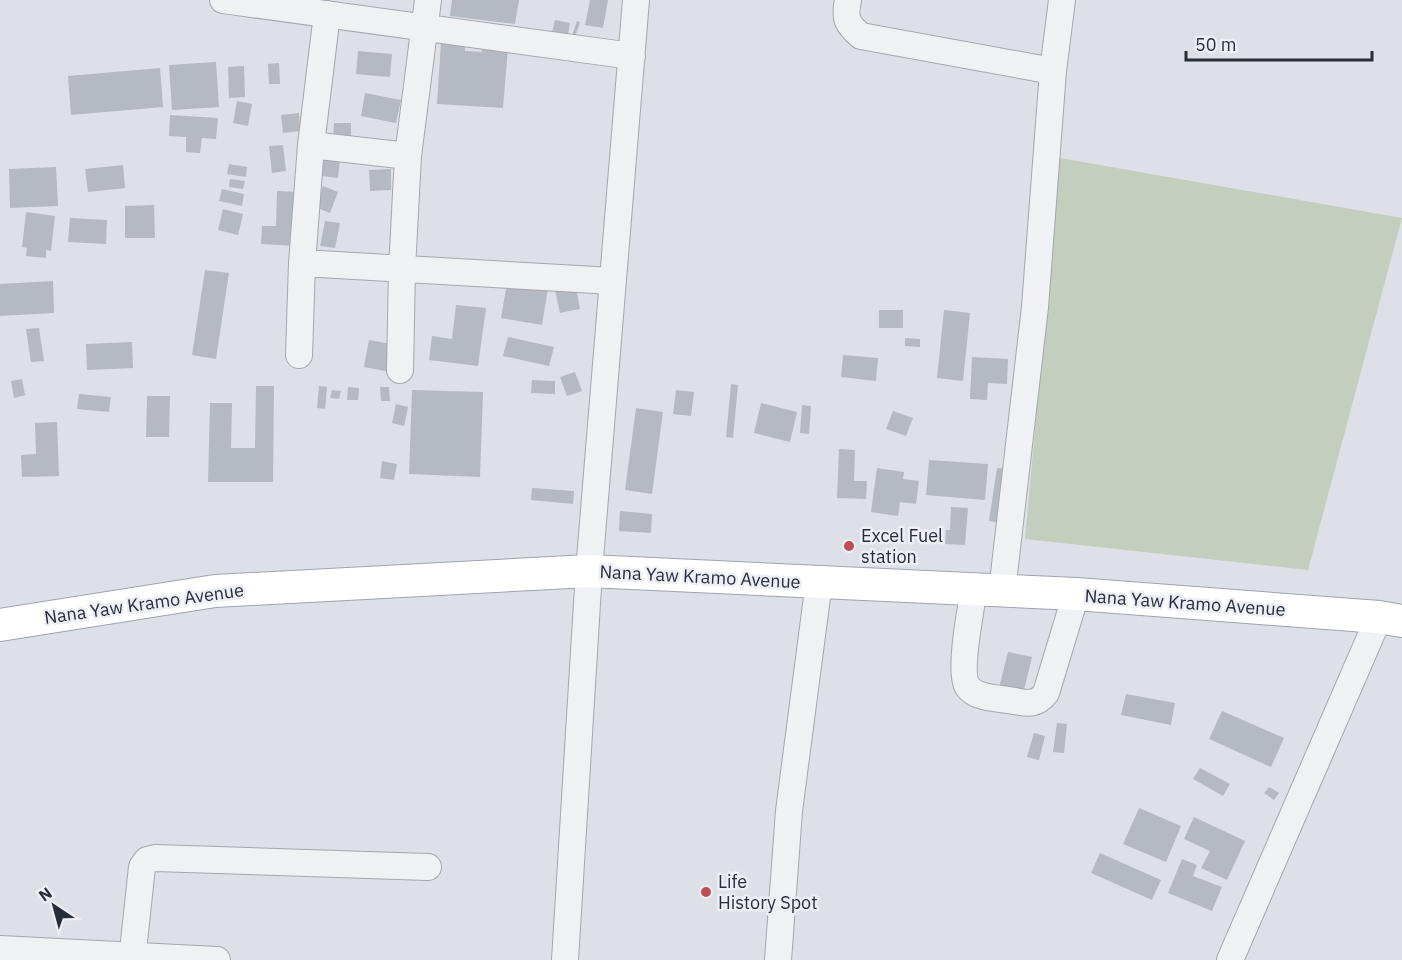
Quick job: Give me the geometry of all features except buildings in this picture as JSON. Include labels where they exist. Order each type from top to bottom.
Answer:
[{"type":"main road","name":"Nana Yaw Kramo Avenue","points":[[0,625],[215,591],[589,571],[1076,594],[1391,619]]},
{"type":"street","points":[[223,0],[632,56]]},
{"type":"street","points":[[400,370],[408,156],[429,0]]},
{"type":"street","points":[[565,960],[589,571],[636,0]]},
{"type":"street","points":[[848,0],[845,13],[849,26],[861,36],[1053,71]]},
{"type":"street","points":[[1062,0],[1053,71],[1035,307],[988,590],[963,673],[968,687],[979,695],[1032,704],[1040,700],[1046,693],[1076,594]]},
{"type":"street","points":[[299,355],[302,263],[310,145],[327,14]]},
{"type":"street","points":[[310,145],[408,156]]},
{"type":"street","points":[[302,263],[613,281]]},
{"type":"street","points":[[778,960],[789,811],[819,582]]},
{"type":"street","points":[[1230,960],[1391,619]]},
{"type":"street","points":[[132,957],[142,867],[147,860],[155,858],[428,867]]},
{"type":"street","points":[[0,949],[217,960]]},
{"type":"green space","points":[[1060,158],[1402,218],[1308,570],[1025,539]]},
{"type":"place","name":"Excel Fuel station","points":[[849,546]]},
{"type":"place","name":"Life History Spot","points":[[706,892]]}]
